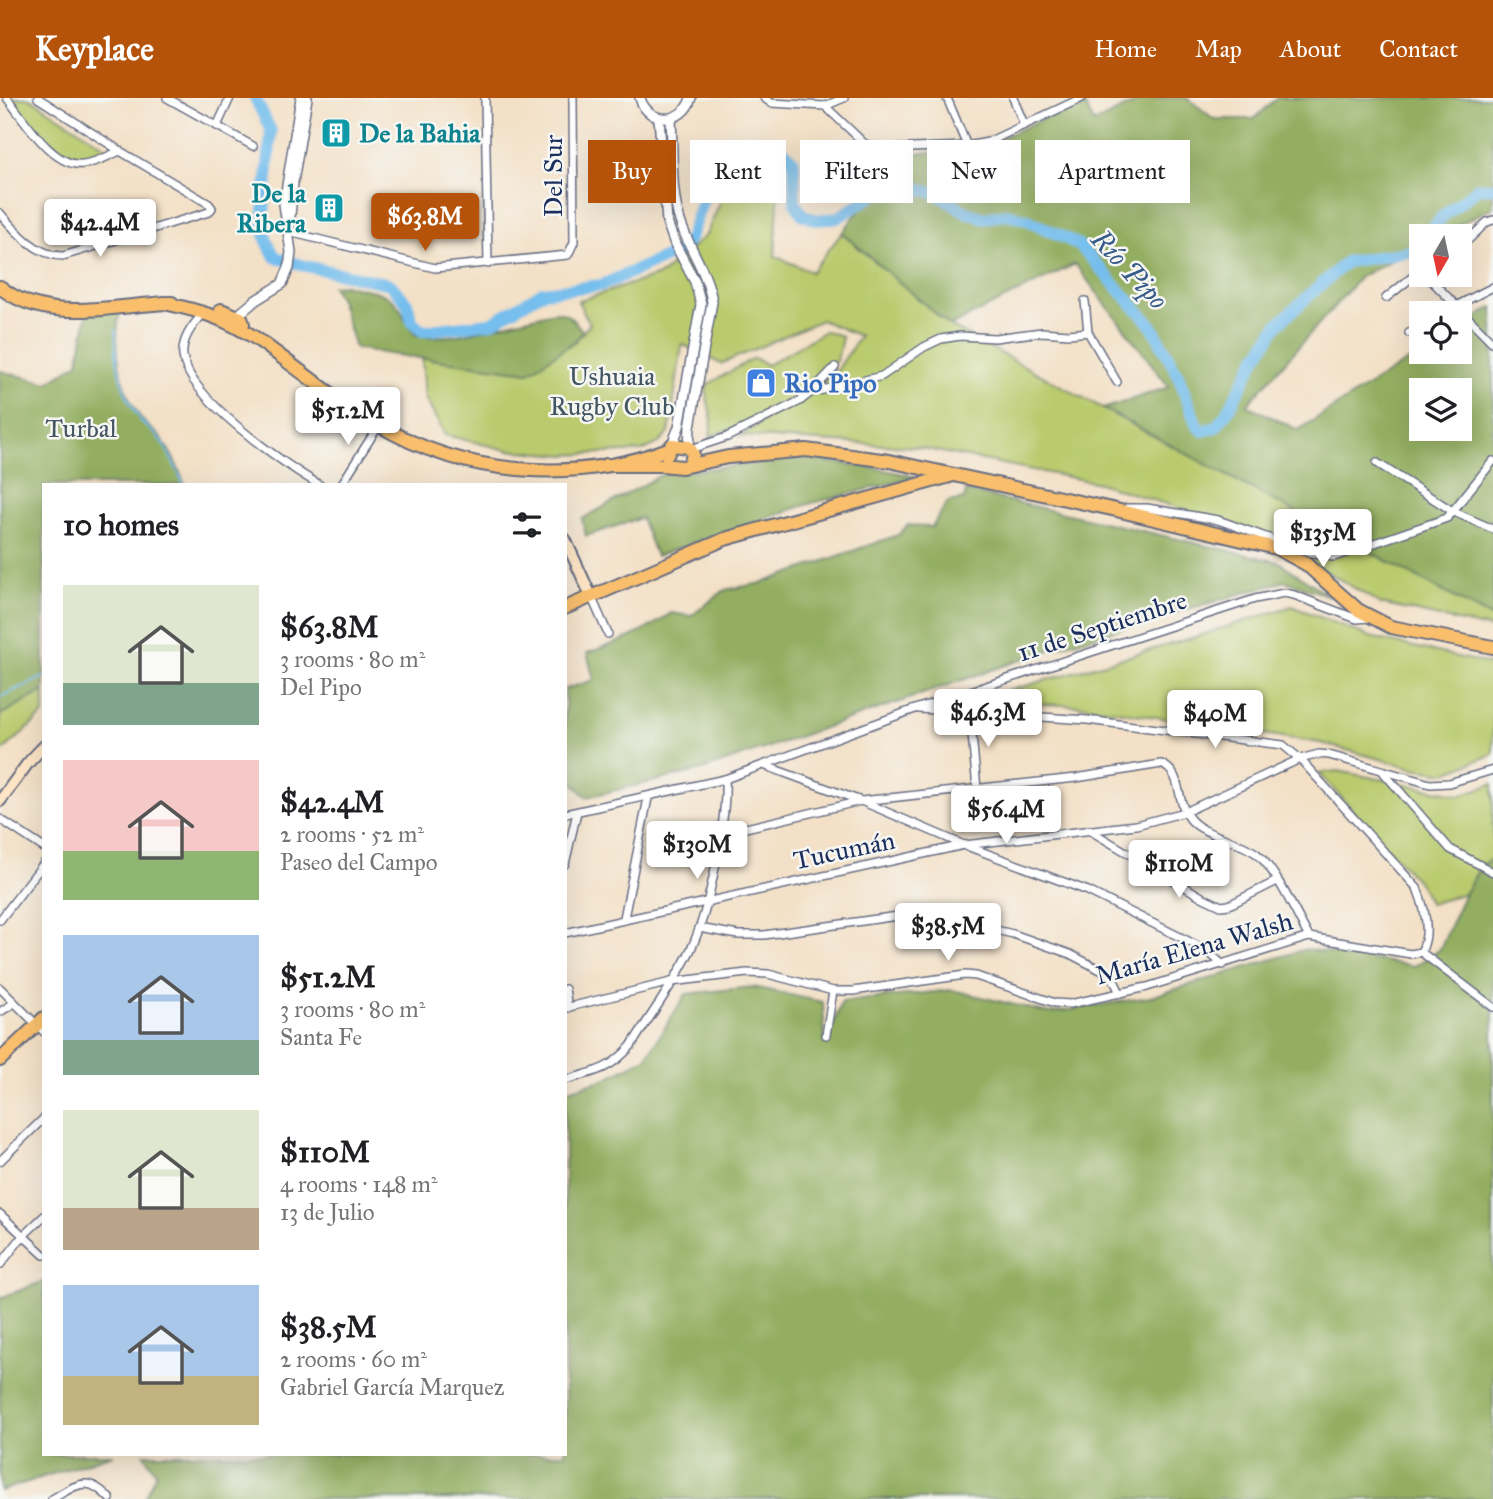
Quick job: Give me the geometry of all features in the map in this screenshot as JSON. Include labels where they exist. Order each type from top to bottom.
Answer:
[{"type":"main road","points":[[0,287],[29,304],[54,309],[80,310],[164,303],[204,305],[238,321],[269,348],[379,425],[421,446],[474,462],[498,467],[555,470],[606,465],[678,467],[785,450],[827,451],[889,461],[1267,546],[1318,568],[1359,610],[1391,627],[1493,647]]},
{"type":"main road","points":[[190,306],[238,321]]},
{"type":"main road","points":[[670,447],[667,458],[671,465]]},
{"type":"main road","points":[[606,465],[670,447],[728,457]]},
{"type":"main road","points":[[690,464],[693,458],[691,449]]},
{"type":"main road","points":[[567,607],[725,539],[950,475]]},
{"type":"main road","points":[[567,543],[591,596]]},
{"type":"main road","points":[[0,801],[42,748]]},
{"type":"main road","points":[[0,1060],[41,1025]]},
{"type":"street","points":[[7,98],[46,146],[61,159],[85,164],[120,151]]},
{"type":"street","points":[[0,213],[17,232],[33,244],[49,253],[63,256],[209,212],[212,208],[38,98]]},
{"type":"street","points":[[167,98],[253,146]]},
{"type":"street","points":[[217,126],[230,98]]},
{"type":"street","points":[[301,98],[302,110]]},
{"type":"street","points":[[238,321],[253,303],[277,288],[288,274],[290,245],[284,204],[302,110],[307,98]]},
{"type":"street","points":[[289,232],[390,256],[425,268],[488,264],[485,98]]},
{"type":"street","name":"Del Sur","points":[[488,264],[562,257],[571,252],[574,242],[573,98]]},
{"type":"street","points":[[640,98],[645,110],[659,118],[671,118],[685,110],[691,98]]},
{"type":"street","points":[[764,98],[771,103],[825,106],[844,98]]},
{"type":"street","points":[[947,98],[964,140]]},
{"type":"street","points":[[1013,98],[1024,124]]},
{"type":"street","points":[[992,140],[1082,98]]},
{"type":"street","points":[[825,106],[865,144],[883,149],[927,147]]},
{"type":"street","points":[[659,118],[665,211],[675,244],[695,282],[701,304],[679,427],[670,447]]},
{"type":"street","points":[[671,118],[677,209],[684,232],[708,284],[712,302],[690,427],[691,449],[727,437],[810,394],[882,376],[924,347],[941,339],[960,336],[995,338],[1042,332],[1088,332]]},
{"type":"street","points":[[1472,236],[1487,222],[1493,220]]},
{"type":"street","points":[[1386,298],[1409,280]]},
{"type":"street","points":[[1438,287],[1451,301]]},
{"type":"street","points":[[1463,301],[1493,287]]},
{"type":"street","points":[[1085,301],[1088,332],[1117,382]]},
{"type":"street","points":[[190,306],[185,362],[205,393],[262,447],[317,483]]},
{"type":"street","points":[[187,336],[205,312]]},
{"type":"street","points":[[1472,322],[1493,343]]},
{"type":"street","points":[[810,394],[835,367]]},
{"type":"street","points":[[342,483],[379,425]]},
{"type":"street","points":[[1112,509],[1147,508],[1218,520],[1314,554],[1334,557],[1447,518],[1454,513],[1493,461]]},
{"type":"street","points":[[1377,463],[1454,513],[1493,529]]},
{"type":"street","name":"11 de Septiembre","points":[[567,814],[725,779],[915,709],[1274,595],[1294,595],[1357,619],[1372,618]]},
{"type":"street","points":[[591,596],[608,634]]},
{"type":"street","points":[[915,709],[1117,723],[1283,745],[1300,759],[1417,888],[1422,901],[1426,935],[1421,952],[1493,1007]]},
{"type":"street","points":[[970,712],[977,789]]},
{"type":"street","name":"Tucumán","points":[[567,932],[964,845],[1136,825],[1185,812],[1300,759],[1319,754],[1430,784],[1449,783],[1493,770]]},
{"type":"street","points":[[720,834],[861,801],[1076,778],[1161,764],[1169,767],[1175,774],[1185,812],[1198,826],[1259,855],[1309,937]]},
{"type":"street","points":[[765,766],[861,801],[964,845],[1116,904],[1206,950],[1223,965]]},
{"type":"street","points":[[1382,771],[1450,849],[1493,872]]},
{"type":"street","points":[[567,1079],[607,1069],[631,1046],[691,949],[708,901],[726,794],[725,779]]},
{"type":"street","points":[[624,918],[648,798]]},
{"type":"street","points":[[567,855],[577,812]]},
{"type":"street","points":[[0,819],[42,847]]},
{"type":"street","points":[[1088,830],[1221,906],[1277,881]]},
{"type":"street","points":[[0,920],[42,866]]},
{"type":"street","points":[[699,928],[738,935],[764,935],[905,915],[935,916],[1013,934],[1070,954],[1112,976],[1120,993]]},
{"type":"street","name":"María Elena Walsh","points":[[833,991],[853,991],[965,975],[989,979],[1055,1003],[1070,1004],[1147,987],[1309,937],[1411,954],[1421,952]]},
{"type":"street","points":[[567,1008],[671,982],[747,973],[768,975],[833,991],[826,1035]]},
{"type":"street","points":[[0,988],[41,1025]]},
{"type":"street","points":[[0,1012],[14,1003]]},
{"type":"street","points":[[0,1161],[42,1120]]},
{"type":"street","points":[[0,1214],[42,1253]]},
{"type":"street","points":[[0,1265],[22,1237],[42,1218]]},
{"type":"street","points":[[52,1499],[83,1483],[90,1483],[102,1490],[110,1499]]},
{"type":"green space","points":[[11,98],[30,98],[110,150],[109,152],[81,160],[59,153],[32,127]]},
{"type":"green space","points":[[1145,98],[1187,98],[1214,119],[1254,119],[1277,98],[1493,98],[1493,207],[1460,224],[1409,224],[1409,251],[1361,276],[1247,405],[1298,430],[1409,360],[1409,364],[1472,364],[1472,320],[1493,307],[1493,618],[1103,409],[1169,387],[1075,264],[950,326],[842,233],[865,203],[913,203],[913,153],[927,153],[927,203],[1021,203],[1021,140],[996,140],[1083,101],[1094,123]]},
{"type":"green space","name":"Ushuaia Rugby Club","points":[[720,203],[778,203],[775,256],[811,272],[842,233],[950,326],[1493,618],[1493,629],[1381,604],[1267,536],[1099,483],[916,447],[741,436],[837,370],[860,336],[821,320],[721,364],[682,344],[669,433],[659,443],[642,451],[565,455],[507,450],[445,435],[425,398],[422,358],[529,372],[575,341],[590,324],[578,301],[662,274],[706,235]]},
{"type":"green space","points":[[345,285],[374,291],[393,301],[416,335],[460,335],[558,312],[569,317],[583,332],[575,341],[529,372],[355,348],[340,299],[332,286]]},
{"type":"green space","name":"Turbal","points":[[121,306],[117,351],[123,381],[135,408],[167,448],[184,483],[42,483],[42,692],[0,715],[0,371],[48,383],[78,363],[88,309]]},
{"type":"green space","name":"Rio Pipo","points":[[825,331],[842,336],[837,359],[825,374],[795,397],[760,417],[710,436],[712,420],[706,393],[707,385],[754,358],[767,365]]},
{"type":"green space","points":[[803,458],[917,477],[808,504],[656,556],[641,518],[586,536],[582,519],[663,474]]},
{"type":"green space","points":[[966,491],[1279,562],[1330,596],[1285,581],[1064,645],[702,770],[587,797],[567,777],[567,688],[594,680],[587,653],[631,637],[671,613],[691,616],[725,590],[762,583],[898,535],[908,525],[932,527],[948,502],[964,499]]},
{"type":"green space","points":[[1292,606],[1370,637],[1493,665],[1493,754],[1446,773],[1413,768],[1321,743],[1085,706],[973,701],[1192,638]]},
{"type":"green space","points":[[42,691],[42,716],[0,753],[0,715]]},
{"type":"green space","points":[[1338,771],[1460,795],[1493,784],[1493,858],[1481,865],[1465,893],[1430,904],[1419,883],[1319,773]]},
{"type":"green space","points":[[1493,858],[1493,1499],[144,1499],[156,1473],[145,1456],[567,1456],[567,1090],[605,1079],[646,1058],[686,994],[753,987],[823,1002],[825,1044],[842,1002],[952,990],[1049,1013],[1150,997],[1306,949],[1415,966],[1440,949],[1465,893],[1482,865]]},
{"type":"green space","points":[[42,1282],[42,1456],[107,1456],[0,1491],[0,1298]]},
{"type":"waterway","name":"Río Pipo","points":[[255,98],[271,131],[263,224],[266,239],[275,257],[390,284],[407,303],[412,321],[422,331],[491,323],[543,292],[602,285],[683,249],[690,237],[705,193],[717,173],[730,163],[760,150],[777,149],[786,153],[794,162],[795,203],[802,214],[816,220],[837,218],[882,190],[910,186],[935,193],[968,213],[985,218],[1006,214],[1028,220],[1079,245],[1152,326],[1178,375],[1197,426],[1203,431],[1216,427],[1228,411],[1278,324],[1346,262],[1409,252]]},
{"type":"waterway","name":"Río Pipo","points":[[1436,224],[1478,188],[1493,188]]},
{"type":"waterway","points":[[116,330],[116,354],[124,390],[142,422],[162,442],[183,483]]},
{"type":"waterway","points":[[0,697],[42,678]]},
{"type":"place","name":"De la Bahia","points":[[336,133]]},
{"type":"place","name":"De la Ribera","points":[[329,208]]},
{"type":"place","name":"Rio Pipo","points":[[761,383]]}]
